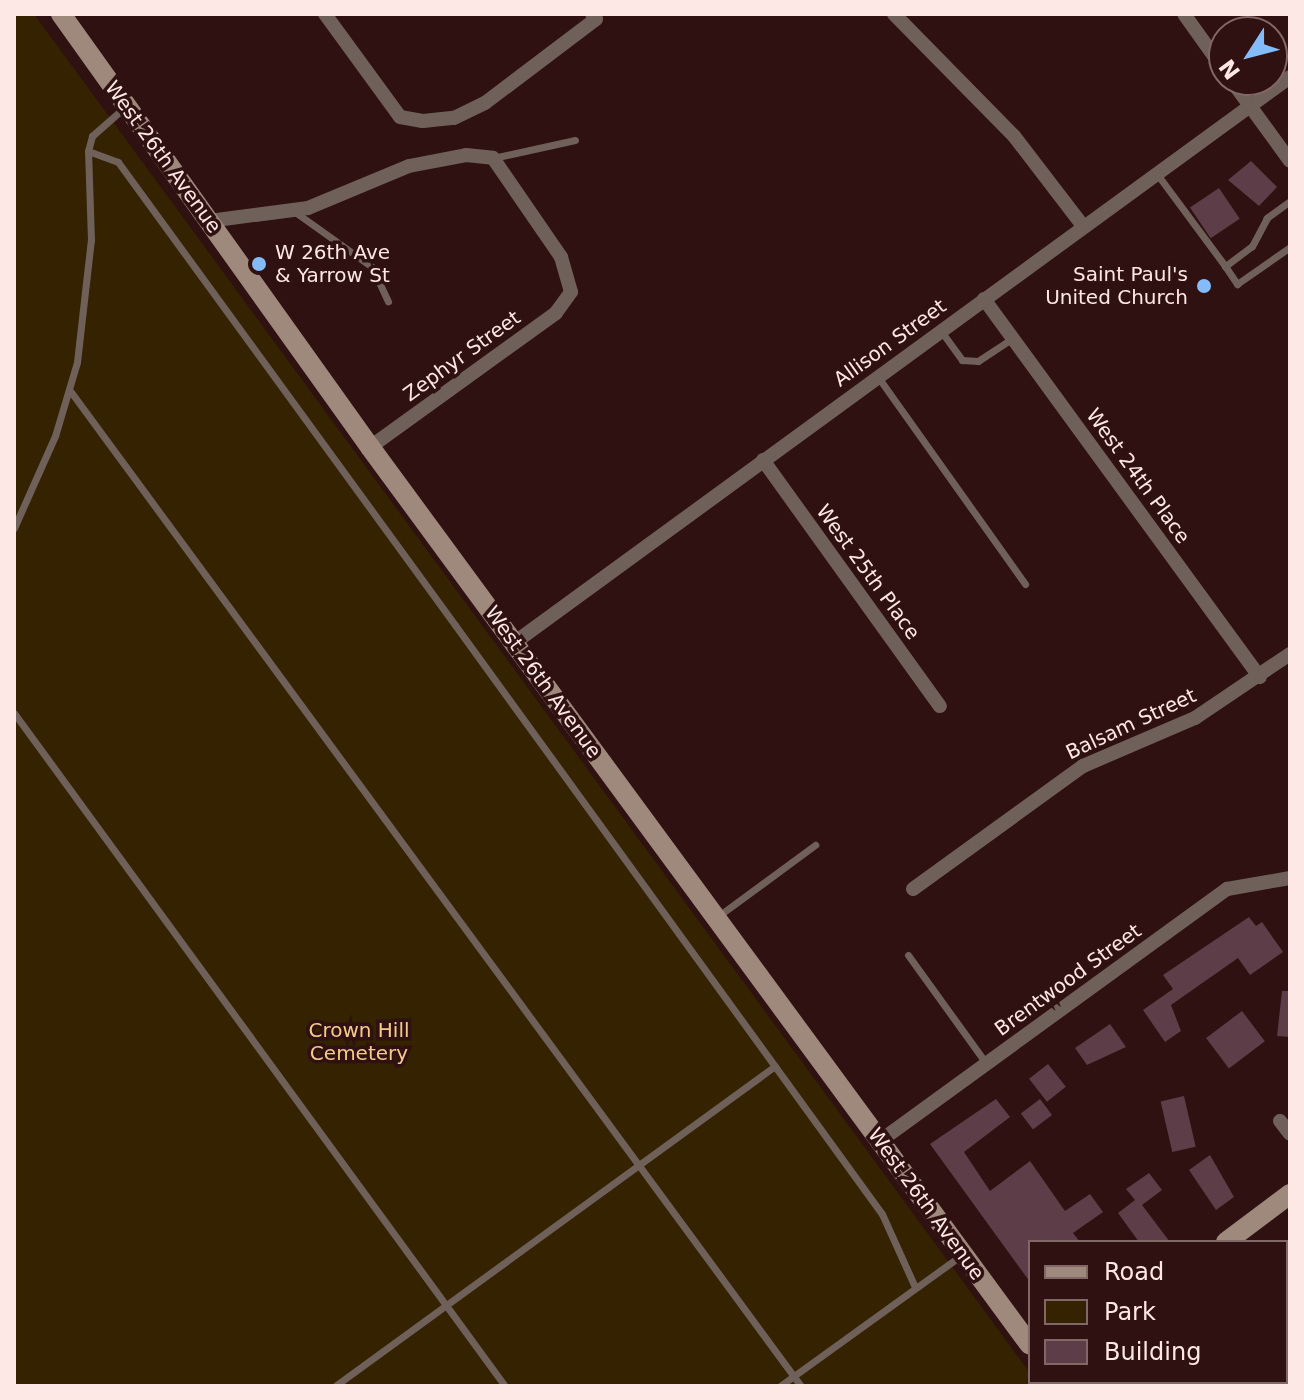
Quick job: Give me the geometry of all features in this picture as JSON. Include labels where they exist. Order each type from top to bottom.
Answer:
[{"type":"street","name":"West 26th Avenue","points":[[61,14],[370,447],[1028,1342]]},
{"type":"street","points":[[325,14],[400,117],[423,121],[469,112],[594,17]]},
{"type":"street","points":[[894,14],[1014,136],[1083,226]]},
{"type":"street","points":[[1184,14],[1208,48]]},
{"type":"street","name":"Allison Street","points":[[514,643],[1290,77]]},
{"type":"street","points":[[1243,96],[1290,161]]},
{"type":"street","points":[[209,221],[293,211],[409,166],[466,155],[493,158]]},
{"type":"street","name":"Zephyr Street","points":[[370,447],[556,313],[571,292],[561,257],[493,158]]},
{"type":"street","name":"West 24th Place","points":[[984,299],[1260,677]]},
{"type":"street","name":"West 25th Place","points":[[763,460],[940,706]]},
{"type":"street","name":"Balsam Street","points":[[913,889],[1083,766],[1195,718],[1290,654]]},
{"type":"street","name":"Brentwood Street","points":[[880,1141],[1227,889],[1290,878]]},
{"type":"street","points":[[1280,1121],[1290,1134]]},
{"type":"street","points":[[1229,1240],[1290,1194]]},
{"type":"lane","points":[[14,528],[71,392],[90,254],[88,151],[104,123],[126,106]]},
{"type":"lane","points":[[493,158],[575,140]]},
{"type":"lane","points":[[88,151],[118,162],[882,1214],[915,1287]]},
{"type":"lane","points":[[1156,173],[1237,284],[1290,247]]},
{"type":"lane","points":[[1225,266],[1252,246],[1267,218],[1290,201]]},
{"type":"lane","points":[[293,211],[372,267],[388,302]]},
{"type":"lane","points":[[941,331],[962,360],[978,361],[1013,338]]},
{"type":"lane","points":[[878,377],[1025,584]]},
{"type":"lane","points":[[71,392],[635,1168],[791,1379],[801,1386]]},
{"type":"lane","points":[[14,713],[505,1386]]},
{"type":"lane","points":[[716,918],[815,845]]},
{"type":"lane","points":[[908,955],[986,1064]]},
{"type":"lane","points":[[335,1386],[775,1066]]},
{"type":"lane","points":[[780,1386],[963,1254]]},
{"type":"green space","name":"Crown Hill Cemetery","points":[[14,14],[34,14],[1028,1370],[1028,1384],[1039,1386],[14,1386]]},
{"type":"building","points":[[1251,161],[1277,187],[1259,206],[1228,180]]},
{"type":"building","points":[[1219,188],[1240,219],[1211,238],[1190,208]]},
{"type":"building","points":[[1249,917],[1256,926],[1262,922],[1283,952],[1250,975],[1238,958],[1171,1005],[1181,1031],[1165,1042],[1143,1010],[1173,989],[1163,975]]},
{"type":"building","points":[[1282,991],[1290,991],[1290,1037],[1277,1036]]},
{"type":"building","points":[[1242,1011],[1265,1041],[1229,1068],[1206,1038]]},
{"type":"building","points":[[1110,1024],[1126,1047],[1087,1065],[1075,1048]]},
{"type":"building","points":[[1048,1064],[1066,1087],[1047,1102],[1029,1079]]},
{"type":"building","points":[[1184,1096],[1196,1147],[1172,1152],[1161,1101]]},
{"type":"building","points":[[996,1099],[1010,1117],[964,1152],[990,1191],[1030,1161],[1065,1211],[1090,1194],[1103,1212],[1073,1233],[1078,1240],[1028,1240],[1028,1279],[930,1144]]},
{"type":"building","points":[[1040,1099],[1052,1115],[1033,1129],[1021,1113]]},
{"type":"building","points":[[1210,1155],[1234,1197],[1216,1210],[1189,1170]]},
{"type":"building","points":[[1149,1173],[1162,1190],[1142,1205],[1168,1240],[1138,1240],[1118,1213],[1135,1200],[1126,1189]]},
{"type":"place","name":"W 26th Ave & Yarrow St","points":[[259,264]]},
{"type":"place","name":"Saint Paul's United Church","points":[[1204,286]]}]
